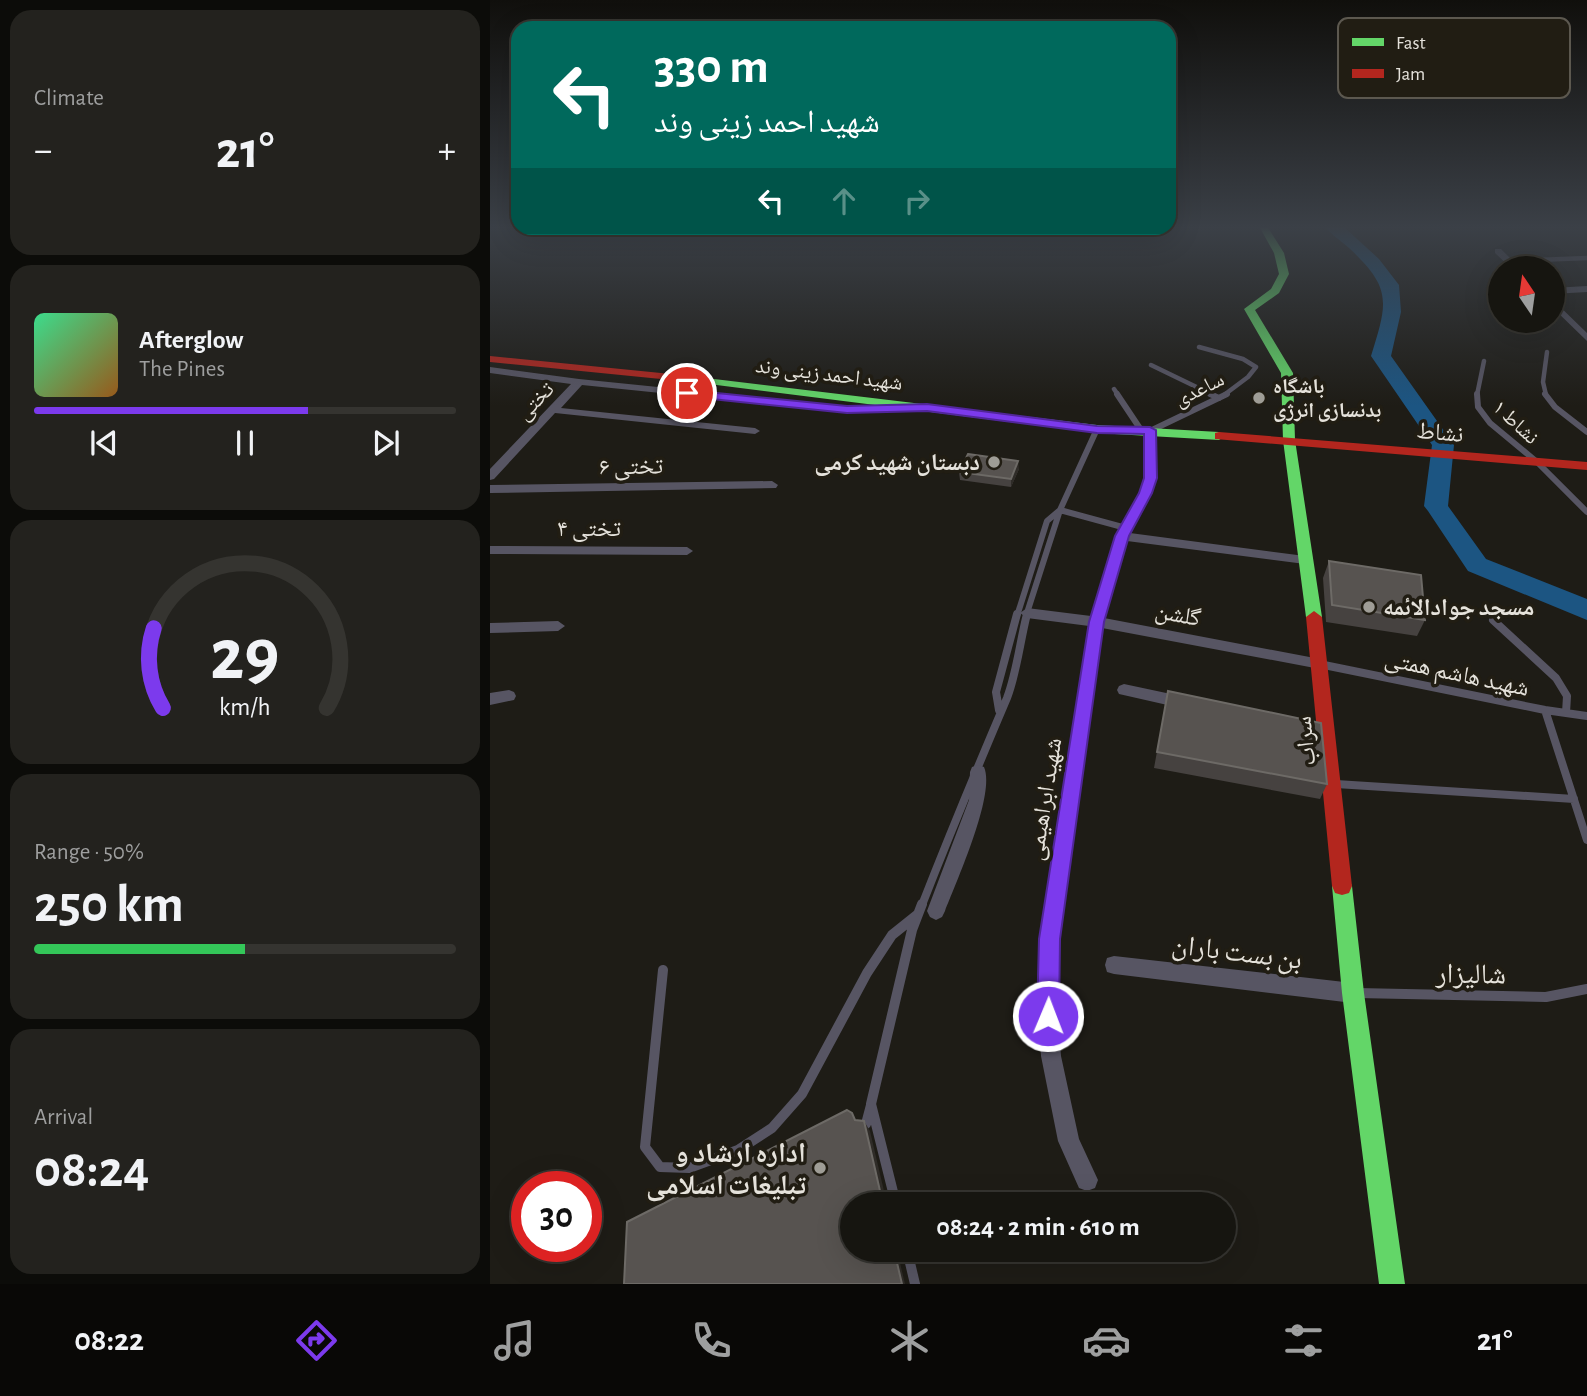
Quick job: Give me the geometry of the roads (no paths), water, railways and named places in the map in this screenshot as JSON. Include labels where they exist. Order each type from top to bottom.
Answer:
[{"type":"main road","name":"سراب","points":[[1280,286],[1271,297],[1249,309],[1287,373],[1289,440],[1320,664],[1320,732],[1332,784],[1353,993],[1392,1284]]},
{"type":"main road","name":"شهید احمد زینی وند","points":[[490,359],[776,388],[1097,429],[1289,440]]},
{"type":"main road","name":"نشاط","points":[[1289,440],[1587,466]]},
{"type":"street","points":[[1565,290],[1587,289]]},
{"type":"street","points":[[1565,315],[1587,338]]},
{"type":"street","points":[[490,370],[579,382],[847,409],[927,407]]},
{"type":"street","name":"تختی","points":[[490,476],[579,382]]},
{"type":"street","points":[[553,410],[755,431]]},
{"type":"street","name":"شهید ابراهیمی","points":[[1087,1181],[1069,1142],[1061,1108],[1048,1016],[1049,939],[1096,622],[1124,532],[1151,478],[1146,430]]},
{"type":"street","name":"تختی ۶","points":[[490,489],[772,485]]},
{"type":"street","points":[[1124,532],[1200,549],[1305,560]]},
{"type":"street","name":"تختی ۴","points":[[490,550],[687,551]]},
{"type":"street","name":"گلشن","points":[[1027,613],[1096,622],[1320,664]]},
{"type":"street","points":[[490,628],[558,626]]},
{"type":"street","points":[[1124,690],[1205,707]]},
{"type":"street","points":[[490,699],[509,696]]},
{"type":"street","points":[[936,911],[976,800],[978,772]]},
{"type":"street","name":"بن بست باران","points":[[1114,965],[1353,993]]},
{"type":"lane","name":"ساعدی","points":[[1146,430],[1219,398],[1249,379],[1256,367],[1243,359],[1199,347]]},
{"type":"lane","points":[[1547,352],[1541,383],[1548,401],[1587,432]]},
{"type":"lane","name":"نشاط ۱","points":[[1484,361],[1477,392],[1478,407],[1490,423],[1536,462]]},
{"type":"lane","points":[[1151,365],[1219,398]]},
{"type":"lane","points":[[1114,389],[1146,430]]},
{"type":"lane","points":[[866,1124],[912,930],[965,796],[978,772],[999,711],[1007,697],[1027,613],[1060,510],[1097,429]]},
{"type":"lane","points":[[1536,462],[1587,513]]},
{"type":"lane","points":[[1060,510],[1124,532]]},
{"type":"lane","points":[[999,711],[996,692],[1025,587],[1046,521],[1060,510]]},
{"type":"lane","points":[[1493,620],[1527,649],[1567,694],[1566,713]]},
{"type":"lane","name":"شهید هاشم همتی","points":[[1320,664],[1545,710],[1587,716]]},
{"type":"lane","points":[[1545,710],[1587,840]]},
{"type":"lane","points":[[1332,784],[1575,803],[1587,809]]},
{"type":"lane","points":[[663,970],[645,1147],[660,1167],[688,1168],[738,1150],[772,1128],[802,1094],[867,973],[892,935],[918,915]]},
{"type":"lane","name":"شالیزار","points":[[1353,993],[1546,997],[1587,989]]},
{"type":"lane","points":[[871,1104],[893,1192]]},
{"type":"lane","points":[[910,1262],[915,1284]]},
{"type":"waterway","points":[[1390,286],[1392,312],[1381,356],[1443,445],[1436,506],[1477,565],[1587,610]]},
{"type":"place","name":"باشگاه بدنسازی انرژی","points":[[1259,398]]},
{"type":"place","name":"دبستان شهید کرمی","points":[[994,462]]},
{"type":"place","name":"مسجد جوادالائمه","points":[[1369,607]]},
{"type":"place","name":"اداره ارشاد و تبلیغات اسلامی","points":[[820,1168]]}]
